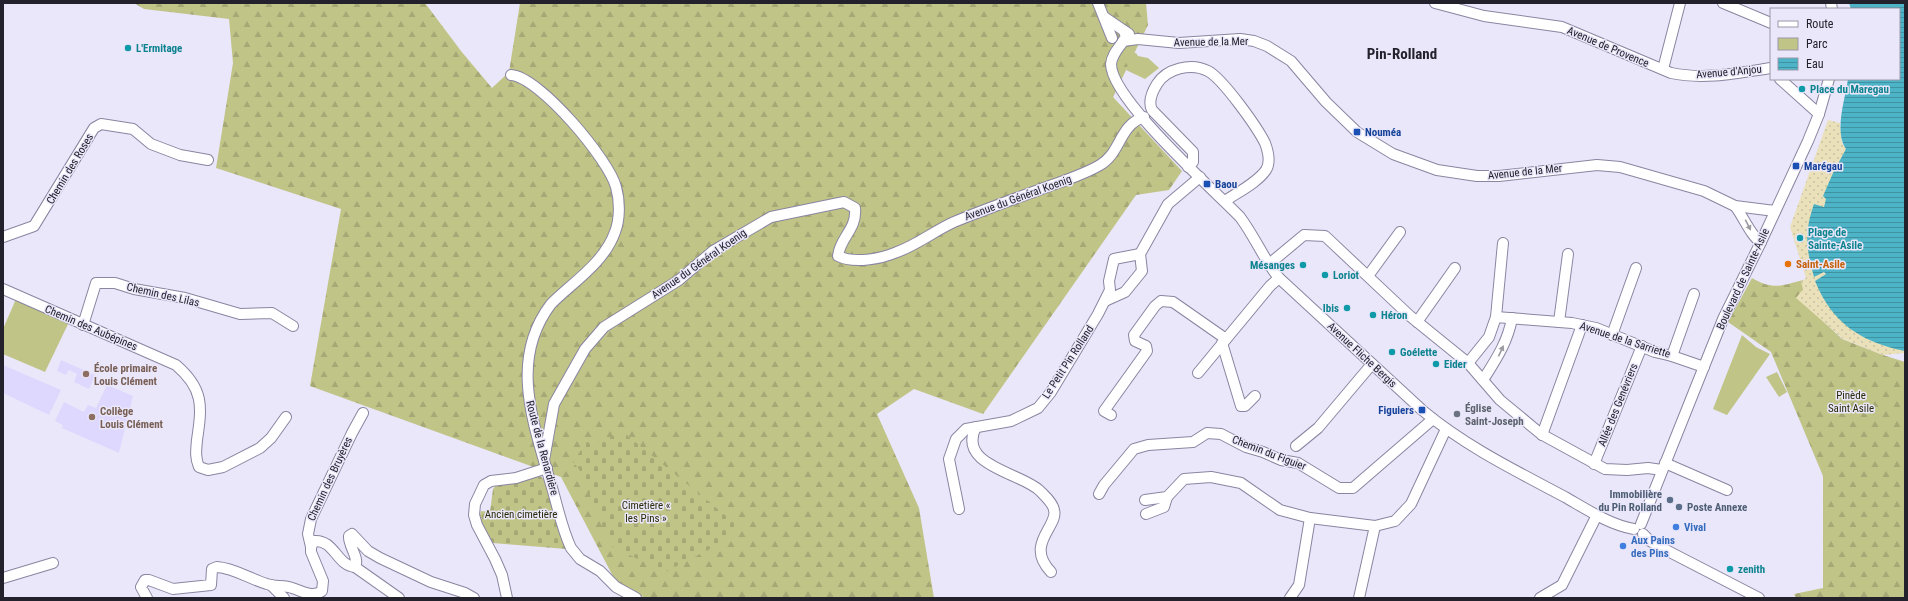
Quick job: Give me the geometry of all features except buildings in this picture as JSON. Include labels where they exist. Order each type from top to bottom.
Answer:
[{"type":"street","points":[[1098,3],[1104,17],[1119,37]]},
{"type":"street","name":"Avenue de Provence","points":[[1435,3],[1484,16],[1562,27],[1663,69]]},
{"type":"street","points":[[1663,69],[1680,3]]},
{"type":"street","points":[[1723,3],[1770,23]]},
{"type":"street","name":"Avenue de la Mer","points":[[1119,37],[1179,43],[1240,39],[1254,41],[1267,46],[1291,61],[1330,107],[1357,132],[1393,154],[1437,170],[1471,176],[1498,176],[1597,165],[1620,167],[1704,191],[1735,206],[1775,211]]},
{"type":"street","name":"Avenue Fliche Bergis","points":[[1119,37],[1113,56],[1112,68],[1120,85],[1167,146],[1225,201],[1249,229],[1268,265],[1280,278],[1433,419],[1486,454],[1597,515],[1625,527],[1639,529],[1650,541],[1759,598]]},
{"type":"street","points":[[1188,167],[1193,162],[1193,152],[1152,110],[1150,101],[1161,77],[1170,71],[1196,68],[1207,71],[1219,81],[1259,133],[1268,154],[1267,169],[1260,176],[1225,201]]},
{"type":"street","name":"Avenue d'Anjou","points":[[1663,69],[1685,76],[1707,76],[1770,68]]},
{"type":"street","name":"Route de la Renardière","points":[[511,75],[520,77],[535,86],[557,106],[575,126],[607,170],[616,188],[618,200],[617,227],[607,247],[593,265],[551,304],[545,312],[531,344],[527,360],[527,394],[568,541],[575,554],[583,561],[600,571],[616,587],[636,598]]},
{"type":"street","points":[[1781,80],[1819,114]]},
{"type":"street","name":"Boulevard de Sainte-Asile","points":[[1639,529],[1732,299],[1761,242],[1808,141],[1819,114],[1829,80]]},
{"type":"street","name":"Avenue du Général Koenig","points":[[546,464],[554,404],[584,349],[604,327],[679,280],[713,251],[752,227],[771,217],[844,202],[855,208],[856,218],[852,229],[840,245],[838,256],[845,260],[859,260],[892,254],[953,223],[1076,177],[1102,164],[1118,147],[1131,123],[1144,117]]},
{"type":"street","name":"Chemin des Roses","points":[[3,236],[34,226],[94,128],[101,124],[133,129],[151,144],[180,155],[208,160]]},
{"type":"street","points":[[1105,301],[1125,292],[1142,272],[1140,254],[1168,204],[1200,177]]},
{"type":"street","name":"Avenue de la Mer","points":[[1735,206],[1744,216],[1753,236],[1761,242]]},
{"type":"street","points":[[1368,276],[1400,232]]},
{"type":"street","points":[[1268,265],[1304,235],[1325,236],[1417,322],[1468,363],[1500,400],[1542,435],[1605,469],[1627,470],[1663,467],[1727,490]]},
{"type":"street","points":[[1468,363],[1489,337],[1496,317],[1503,243]]},
{"type":"street","name":"Le Petit Pin Rolland","points":[[959,509],[949,459],[956,439],[966,429],[1011,421],[1038,408],[1051,392],[1105,301],[1110,290],[1109,281],[1114,259],[1140,254]]},
{"type":"street","points":[[1559,322],[1568,254]]},
{"type":"street","points":[[1417,322],[1455,268]]},
{"type":"street","points":[[1612,335],[1636,268]]},
{"type":"street","points":[[1198,373],[1270,286],[1280,278]]},
{"type":"street","name":"Chemin des Lilas","points":[[83,325],[96,284],[115,284],[185,298],[240,314],[272,313],[293,326]]},
{"type":"street","name":"Chemin des Aubépines","points":[[3,289],[176,365],[187,374],[196,387],[200,400],[201,412],[195,457],[199,467],[208,470],[223,467],[260,448],[271,438],[286,417]]},
{"type":"street","points":[[1672,356],[1694,294]]},
{"type":"street","points":[[1111,415],[1104,411],[1147,351],[1146,346],[1136,341],[1134,335],[1155,306],[1161,301],[1173,302],[1224,341],[1241,406],[1245,406],[1255,396]]},
{"type":"street","name":"Avenue de la Sarriette","points":[[1496,317],[1582,325],[1704,368]]},
{"type":"street","points":[[1483,380],[1498,357],[1510,332],[1512,318]]},
{"type":"street","points":[[1542,435],[1582,325]]},
{"type":"street","name":"Allée des Genévriers","points":[[1594,464],[1642,346]]},
{"type":"street","points":[[1296,446],[1318,428],[1372,364]]},
{"type":"street","name":"Chemin des Bruyères","points":[[271,585],[292,588],[311,594],[322,591],[323,581],[311,552],[308,534],[311,519],[363,413]]},
{"type":"street","name":"Chemin du Figuier","points":[[1099,494],[1104,485],[1134,449],[1148,445],[1193,442],[1207,433],[1221,434],[1246,447],[1263,452],[1281,460],[1298,462],[1338,488],[1353,488],[1433,419]]},
{"type":"street","points":[[976,427],[972,442],[981,459],[1003,472],[1037,488],[1054,509],[1055,515],[1042,537],[1041,544],[1043,560],[1051,572]]},
{"type":"street","points":[[1146,514],[1164,507],[1167,496],[1184,479],[1211,477],[1241,483],[1280,510],[1310,518],[1375,526],[1395,521],[1411,504],[1446,429]]},
{"type":"street","points":[[507,598],[502,576],[477,525],[474,515],[475,504],[484,485],[491,481],[516,478],[546,464]]},
{"type":"street","points":[[1145,500],[1167,496]]},
{"type":"street","points":[[1540,598],[1562,585],[1597,515]]},
{"type":"street","points":[[1290,598],[1299,585],[1310,518]]},
{"type":"street","points":[[1359,598],[1375,526]]},
{"type":"street","points":[[355,567],[356,559],[348,541],[349,536],[352,534],[368,551],[380,558],[431,582],[465,593],[474,598]]},
{"type":"street","points":[[311,547],[314,541],[326,543],[347,564],[355,567],[400,598]]},
{"type":"street","points":[[3,578],[53,563]]},
{"type":"street","points":[[147,598],[141,587],[145,580],[150,580],[173,589],[211,585],[212,569],[217,566],[271,585],[284,598]]},
{"type":"shaded area","name":"École primaire Louis Clément","points":[[61,360],[95,375],[89,389],[74,382],[77,374],[69,370],[66,375],[57,371]]},
{"type":"shaded area","points":[[3,365],[61,390],[49,415],[3,393]]},
{"type":"shaded area","name":"Collège Louis Clément","points":[[107,385],[133,396],[119,453],[62,428],[63,425],[55,421],[64,402],[84,412],[88,405],[96,408]]},
{"type":"green space","points":[[134,3],[425,3],[461,51],[492,88],[509,72],[520,3],[1146,3],[1148,25],[1113,97],[1182,171],[1169,190],[1136,195],[983,414],[914,389],[877,414],[919,508],[934,598],[645,598],[616,582],[561,477],[310,386],[341,209],[216,168],[233,63],[229,19],[144,9]]},
{"type":"green space","points":[[1126,53],[1136,53],[1138,56],[1148,58],[1159,68],[1145,79],[1126,70],[1128,66],[1124,60]]},
{"type":"green space","name":"Pinède Saint Asile","points":[[1752,278],[1773,286],[1785,285],[1807,279],[1822,320],[1842,339],[1905,362],[1905,598],[1796,598],[1794,594],[1823,588],[1823,476],[1771,352],[1728,322]]},
{"type":"green space","points":[[16,299],[69,322],[45,372],[3,354],[3,329]]},
{"type":"green space","points":[[1742,335],[1756,347],[1770,354],[1727,415],[1713,409]]},
{"type":"green space","points":[[1777,372],[1787,392],[1779,397],[1766,377]]},
{"type":"green space","name":"Cimetière « les Pins »","points":[[623,432],[741,528],[718,545],[665,572],[609,545],[581,472],[573,462],[587,441],[591,445]]},
{"type":"green space","name":"Ancien cimetière","points":[[540,476],[545,480],[566,549],[493,543],[479,519],[481,511],[490,512],[493,489],[498,483],[514,484]]},
{"type":"sand","name":"Plage de Sainte-Asile","points":[[1828,120],[1840,123],[1842,143],[1846,149],[1824,207],[1814,276],[1824,272],[1826,275],[1815,281],[1872,341],[1905,351],[1905,353],[1883,355],[1843,339],[1796,298],[1803,289],[1801,282],[1806,278],[1790,227]]},
{"type":"water","points":[[1849,3],[1905,3],[1905,351],[1889,347],[1862,336],[1839,319],[1822,296],[1815,281],[1826,274],[1824,272],[1814,277],[1809,257],[1807,232],[1814,204],[1824,207],[1826,199],[1823,196],[1846,149],[1841,133],[1841,115],[1848,80],[1900,80],[1900,8],[1851,8]]},
{"type":"place","name":"L'Ermitage","points":[[128,48]]},
{"type":"place","name":"Place du Maregau","points":[[1802,89]]},
{"type":"place","name":"Nouméa","points":[[1357,132]]},
{"type":"place","name":"Marégau","points":[[1796,166]]},
{"type":"place","name":"Baou","points":[[1207,184]]},
{"type":"place","name":"Plage de Sainte-Asile","points":[[1800,238]]},
{"type":"place","name":"Saint-Asile","points":[[1788,264]]},
{"type":"place","name":"Mésanges","points":[[1303,265]]},
{"type":"place","name":"Loriot","points":[[1325,275]]},
{"type":"place","name":"Ibis","points":[[1347,308]]},
{"type":"place","name":"Héron","points":[[1373,315]]},
{"type":"place","name":"Goélette","points":[[1392,352]]},
{"type":"place","name":"Eider","points":[[1436,364]]},
{"type":"place","name":"École primaire Louis Clément","points":[[86,374]]},
{"type":"place","name":"Figuiers","points":[[1422,410]]},
{"type":"place","name":"Église Saint-Joseph","points":[[1457,414]]},
{"type":"place","name":"Collège Louis Clément","points":[[92,417]]},
{"type":"place","name":"Immobilière du Pin Rolland","points":[[1670,500]]},
{"type":"place","name":"Poste Annexe","points":[[1679,507]]},
{"type":"place","name":"Vival","points":[[1676,527]]},
{"type":"place","name":"Aux Pains des Pins","points":[[1623,546]]},
{"type":"place","name":"zenith","points":[[1730,569]]},
{"type":"district","name":"Pin-Rolland","points":[[1402,54]]}]
